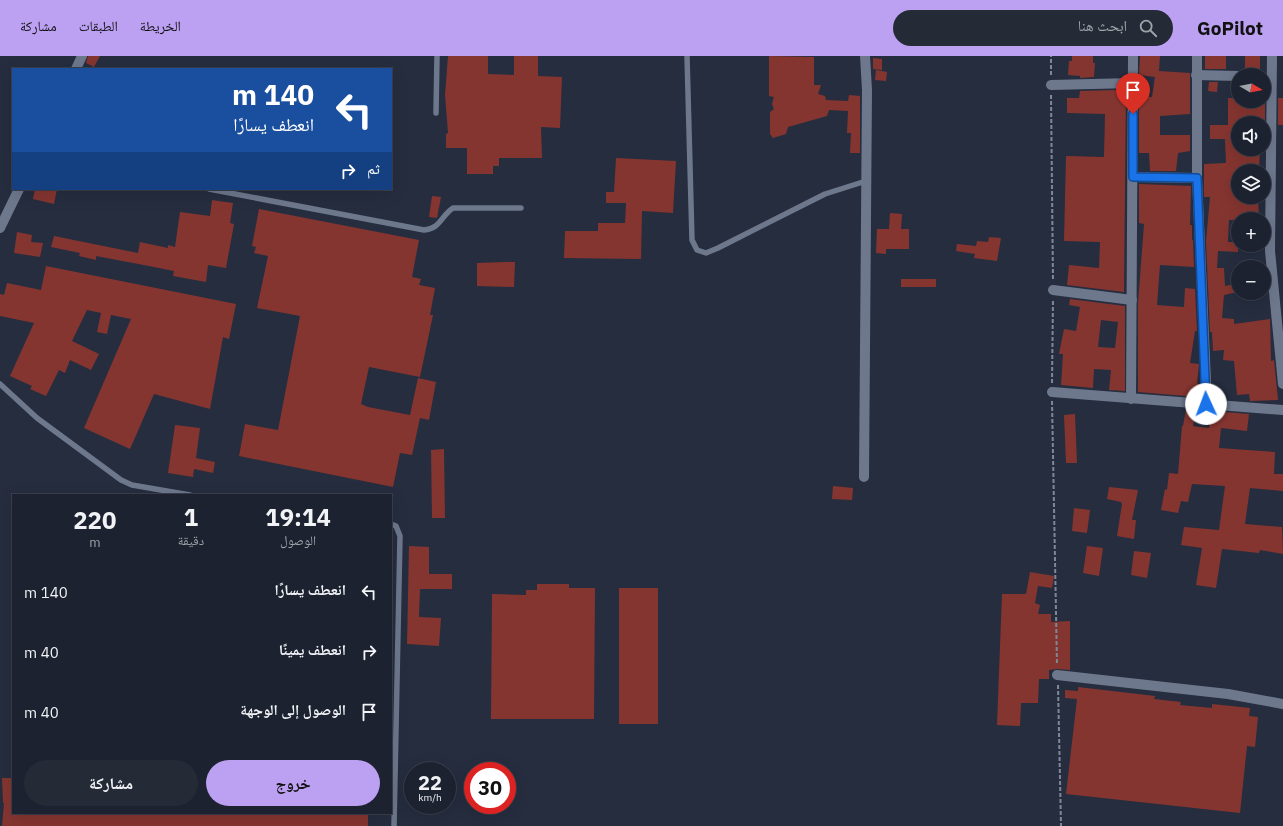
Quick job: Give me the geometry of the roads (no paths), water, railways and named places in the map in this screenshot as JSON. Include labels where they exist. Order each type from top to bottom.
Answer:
[{"type":"street","points":[[76,68],[82,56]]},
{"type":"street","points":[[864,477],[867,90],[865,56]]},
{"type":"street","points":[[1130,399],[1133,56]]},
{"type":"street","points":[[1197,56],[1197,178],[1206,404]]},
{"type":"street","points":[[1269,68],[1272,56]]},
{"type":"street","points":[[1196,75],[1231,76]]},
{"type":"street","points":[[1051,85],[1133,83]]},
{"type":"street","points":[[1268,108],[1270,251],[1283,384]]},
{"type":"street","points":[[1133,177],[1197,178]]},
{"type":"street","points":[[0,228],[19,190]]},
{"type":"street","points":[[1053,290],[1132,300]]},
{"type":"street","points":[[1052,392],[1283,410]]},
{"type":"street","points":[[1057,675],[1228,694],[1283,704]]},
{"type":"lane","points":[[436,113],[437,56]]},
{"type":"lane","points":[[687,56],[692,240],[696,250],[706,253],[824,194],[866,181]]},
{"type":"lane","points":[[214,190],[424,230],[433,229],[440,223],[446,213],[453,208],[521,208]]},
{"type":"lane","points":[[0,384],[37,418],[121,480],[132,485],[184,494]]},
{"type":"lane","points":[[392,524],[396,526],[400,536],[394,826]]}]
